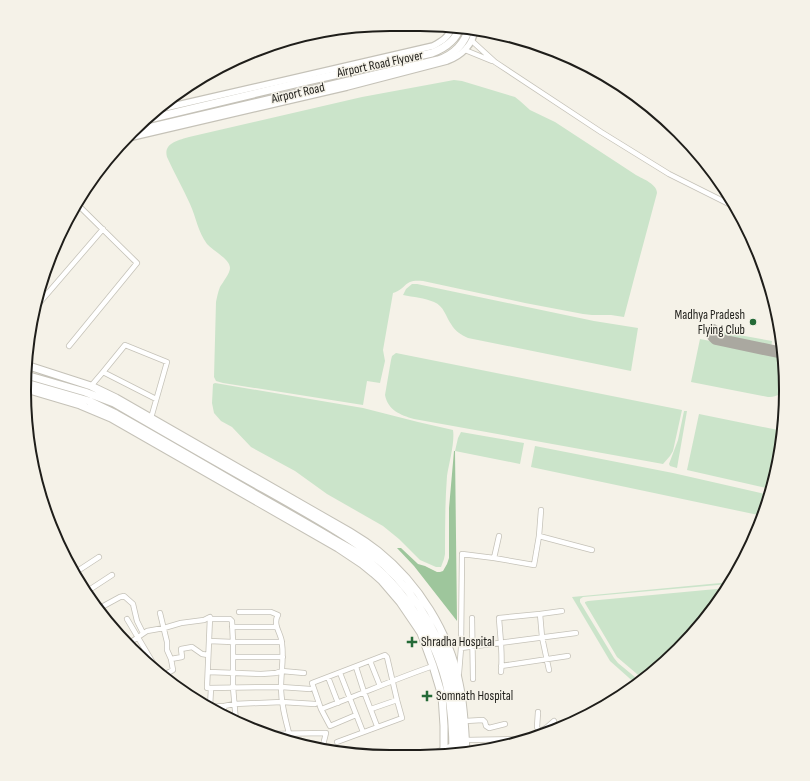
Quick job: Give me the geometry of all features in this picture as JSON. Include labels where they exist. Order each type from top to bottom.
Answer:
[{"type":"main road","name":"Airport Road Flyover","points":[[157,117],[432,53],[442,50],[455,38],[457,33]]},
{"type":"main road","points":[[461,49],[467,34]]},
{"type":"main road","name":"Airport Road","points":[[143,129],[438,60],[445,58],[461,49]]},
{"type":"main road","points":[[32,367],[91,386],[116,398],[320,521],[360,546],[384,564],[415,600],[438,641],[454,689],[459,724],[459,748]]},
{"type":"main road","points":[[32,377],[85,392],[149,419],[345,528],[378,550],[398,568],[422,598],[433,615],[450,651],[458,676],[465,721],[456,748]]},
{"type":"main road","points":[[31,385],[84,400],[116,414],[132,426],[338,548],[373,573],[400,602],[417,627],[424,641],[443,702],[444,749]]},
{"type":"main road","points":[[31,390],[80,405],[132,426],[361,556],[377,569],[390,582],[416,614],[429,638],[448,691],[452,723],[462,747]]},
{"type":"street","points":[[170,107],[433,46],[446,38],[450,33]]},
{"type":"street","points":[[136,136],[347,87],[447,61],[454,58],[461,49],[472,41],[473,35]]},
{"type":"street","points":[[472,41],[495,62],[607,136],[669,174],[725,202]]},
{"type":"street","points":[[461,49],[495,62]]},
{"type":"street","points":[[69,346],[137,262],[81,208]]},
{"type":"street","points":[[43,299],[103,229]]},
{"type":"street","points":[[91,386],[125,344],[167,362],[149,419]]},
{"type":"street","points":[[103,372],[156,399]]},
{"type":"street","points":[[458,676],[461,648],[462,554],[534,565],[539,536],[541,510]]},
{"type":"street","points":[[494,558],[499,536]]},
{"type":"street","points":[[539,536],[592,550]]},
{"type":"street","points":[[79,570],[99,557]]},
{"type":"street","points":[[91,589],[112,575]]},
{"type":"street","points":[[103,606],[124,596],[133,604],[137,621],[143,633]]},
{"type":"street","points":[[500,672],[501,644],[499,618],[562,611]]},
{"type":"street","points":[[239,612],[273,613],[278,615],[276,618],[277,627],[282,642],[283,657],[281,687],[282,702],[289,733]]},
{"type":"street","points":[[160,613],[167,642],[167,650],[171,659],[173,670],[168,673]]},
{"type":"street","points":[[540,614],[542,637],[549,670]]},
{"type":"street","points":[[133,641],[147,630],[204,620],[210,617],[210,619],[231,619],[233,642],[232,673],[235,715]]},
{"type":"street","points":[[472,618],[473,678]]},
{"type":"street","points":[[127,619],[149,657]]},
{"type":"street","points":[[210,619],[207,688],[281,687],[310,689]]},
{"type":"street","points":[[232,627],[277,627]]},
{"type":"street","points":[[461,648],[501,644],[576,633]]},
{"type":"street","points":[[209,641],[282,642]]},
{"type":"street","points":[[171,659],[182,657],[181,649],[192,647],[202,654],[208,655]]},
{"type":"street","points":[[337,742],[402,718],[387,657],[385,655],[312,683],[321,709],[330,726],[356,715]]},
{"type":"street","points":[[501,666],[568,656]]},
{"type":"street","points":[[233,657],[283,657]]},
{"type":"street","points":[[370,661],[380,686]]},
{"type":"street","points":[[321,709],[433,666]]},
{"type":"street","points":[[356,667],[377,726]]},
{"type":"street","points":[[208,672],[261,674],[282,671],[304,673]]},
{"type":"street","points":[[340,673],[363,732]]},
{"type":"street","points":[[328,677],[338,703]]},
{"type":"street","points":[[211,688],[211,702]]},
{"type":"street","points":[[371,709],[397,700]]},
{"type":"street","points":[[219,706],[234,704],[282,702],[315,704]]},
{"type":"street","points":[[538,712],[536,724],[538,730]]},
{"type":"street","points":[[465,721],[483,720],[489,728],[505,724]]},
{"type":"street","points":[[548,726],[554,721]]},
{"type":"street","points":[[282,733],[326,733],[323,743]]},
{"type":"street","points":[[449,748],[459,742],[503,740]]},
{"type":"green space","points":[[454,80],[515,97],[530,110],[555,122],[655,187],[657,193],[624,317],[583,314],[423,281],[412,281],[393,293],[383,350],[385,361],[380,383],[367,381],[363,405],[216,381],[214,377],[216,302],[220,287],[228,275],[230,268],[227,261],[207,244],[201,235],[190,204],[167,157],[167,148],[177,141],[189,137],[362,97]]},
{"type":"green space","points":[[412,284],[594,321],[638,328],[631,371],[468,338],[454,329],[440,306],[434,302],[403,295],[406,289]]},
{"type":"green space","points":[[717,331],[772,341],[771,348],[721,337],[717,335]]},
{"type":"green space","points":[[700,339],[777,354],[779,390],[779,395],[777,396],[768,397],[691,382]]},
{"type":"green space","points":[[396,353],[682,410],[673,451],[663,464],[414,419],[399,414],[389,405],[385,395],[392,356]]},
{"type":"green space","points":[[215,383],[363,408],[453,430],[453,446],[446,486],[445,554],[441,567],[436,567],[420,560],[399,539],[383,526],[327,494],[295,471],[251,447],[232,427],[221,421],[214,413],[212,403],[213,384]]},
{"type":"green space","points":[[684,411],[687,411],[677,468],[670,466],[669,464],[678,440]]},
{"type":"green space","points":[[699,414],[777,430],[766,488],[687,470]]},
{"type":"green space","points":[[461,432],[524,443],[520,464],[455,451]]},
{"type":"green space","points":[[535,446],[673,473],[764,494],[757,515],[531,467]]},
{"type":"green space","points":[[454,451],[457,621],[414,566],[397,548],[401,548],[418,564],[437,572],[443,571],[449,558],[449,508]]},
{"type":"green space","points":[[723,583],[721,585],[583,597],[580,599],[580,602],[614,658],[636,678],[632,680],[610,661],[572,597]]},
{"type":"green space","points":[[719,589],[690,628],[657,661],[639,675],[617,657],[585,603],[588,601]]},
{"type":"taxiway","points":[[713,330],[713,336],[716,339],[777,352]]},
{"type":"place","name":"Madhya Pradesh Flying Club","points":[[753,322]]},
{"type":"place","name":"Shradha Hospital","points":[[412,642]]},
{"type":"place","name":"Somnath Hospital","points":[[427,696]]}]
